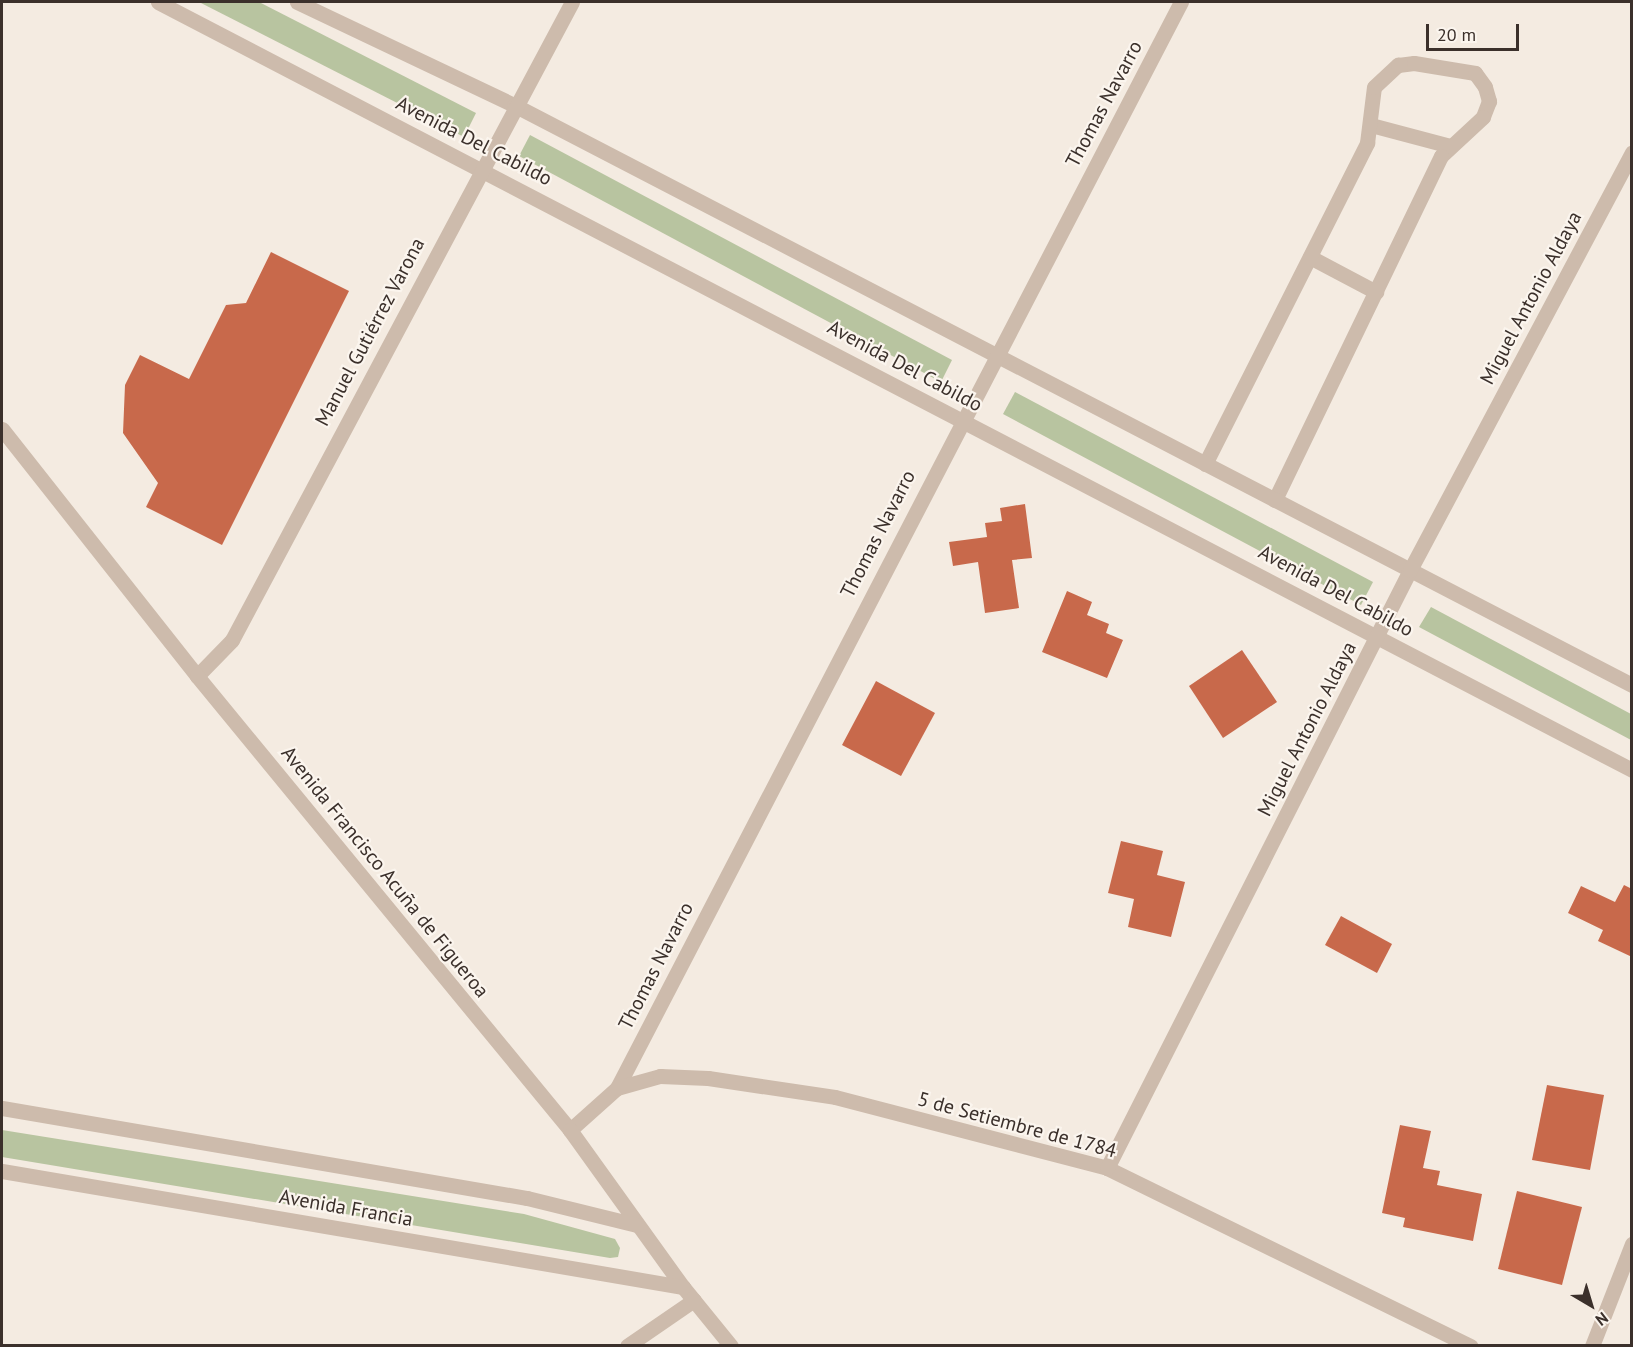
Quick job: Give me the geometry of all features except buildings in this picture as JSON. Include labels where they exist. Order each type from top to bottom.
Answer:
[{"type":"street","name":"Avenida Del Cabildo","points":[[158,2],[1632,770]]},
{"type":"street","points":[[297,2],[514,105],[1632,686]]},
{"type":"street","name":"Manuel Gutiérrez Varona","points":[[197,676],[232,640],[480,168],[572,2]]},
{"type":"street","name":"Thomas Navarro","points":[[617,1088],[961,419],[1181,2]]},
{"type":"street","points":[[1205,464],[1367,143],[1374,87],[1398,65],[1414,63],[1475,73],[1485,87],[1489,101],[1483,117],[1441,156],[1275,500]]},
{"type":"street","points":[[1371,125],[1450,146]]},
{"type":"street","name":"Miguel Antonio Aldaya","points":[[1107,1168],[1410,570],[1632,152]]},
{"type":"street","points":[[1310,257],[1376,292]]},
{"type":"street","name":"Avenida Francisco Acuña de Figueroa","points":[[2,429],[197,676],[570,1130],[683,1287],[731,1346]]},
{"type":"street","name":"5 de Setiembre de 1784","points":[[570,1130],[617,1088],[660,1076],[708,1078],[835,1097],[1107,1168],[1471,1346]]},
{"type":"street","name":"Avenida Francia","points":[[2,1108],[528,1198],[637,1225]]},
{"type":"street","name":"Avenida Francia","points":[[2,1171],[683,1287]]},
{"type":"street","points":[[1592,1346],[1632,1244]]},
{"type":"street","points":[[627,1346],[693,1300]]},
{"type":"green space","points":[[199,2],[259,2],[476,113],[464,137]]},
{"type":"green space","points":[[530,135],[952,360],[941,382],[519,156]]},
{"type":"green space","points":[[1015,392],[1373,582],[1361,605],[1003,414]]},
{"type":"green space","points":[[1431,607],[1631,714],[1631,740],[1419,627]]},
{"type":"green space","points":[[2,1130],[524,1214],[615,1239],[620,1248],[618,1257],[610,1258],[2,1157]]}]
